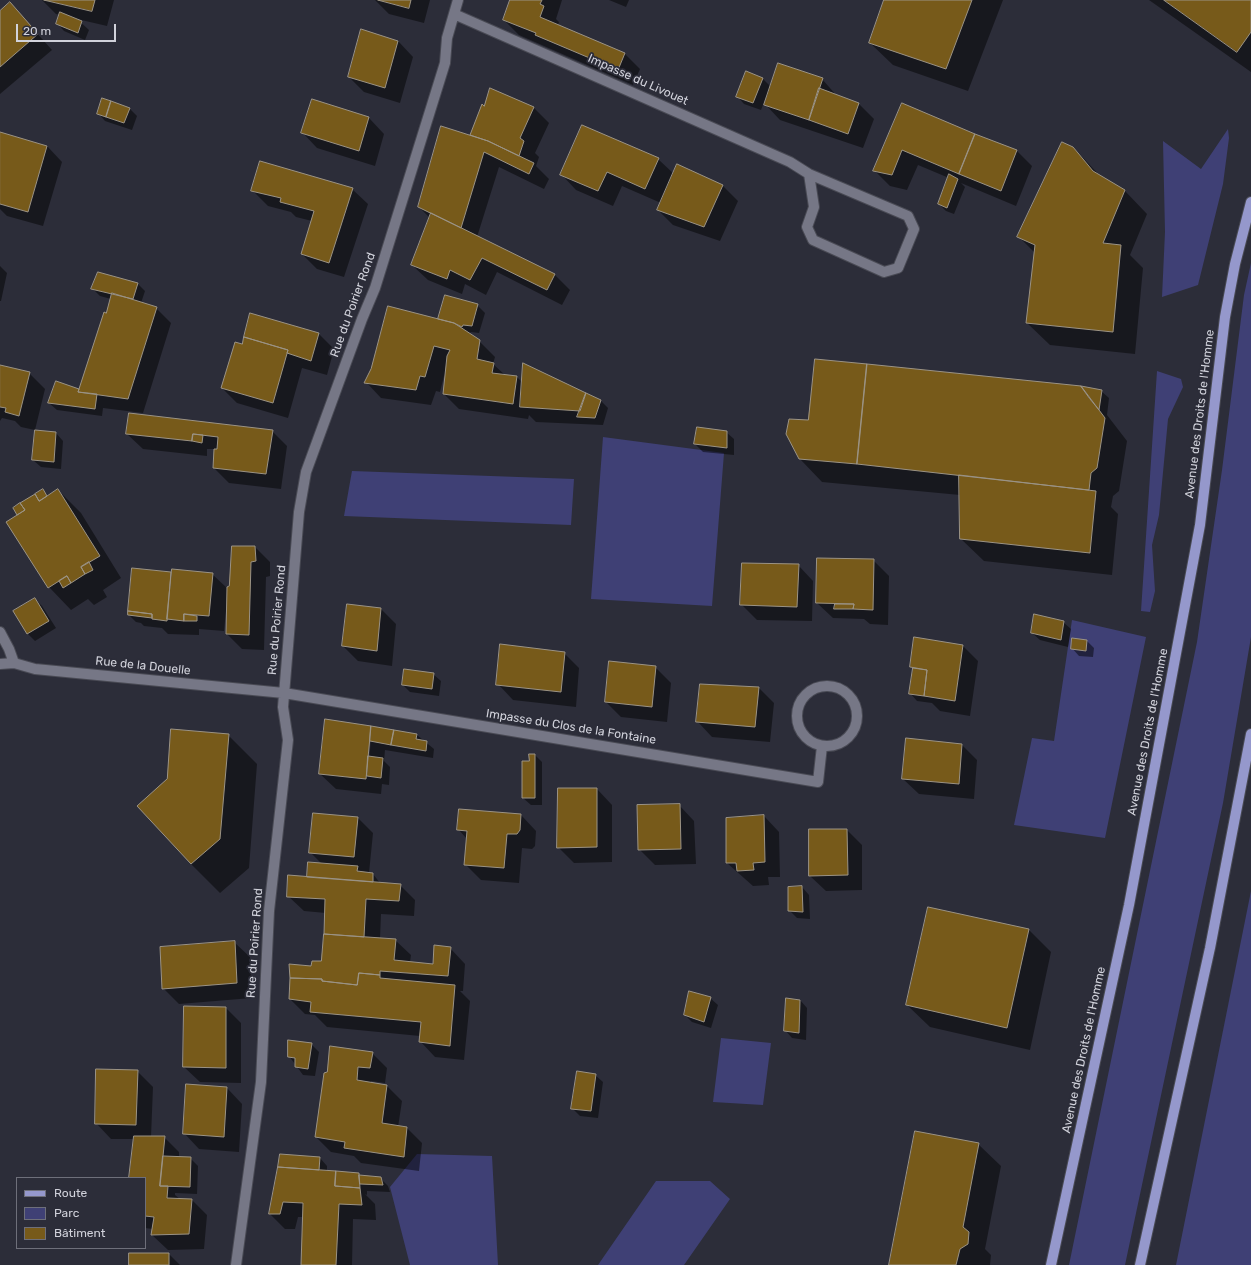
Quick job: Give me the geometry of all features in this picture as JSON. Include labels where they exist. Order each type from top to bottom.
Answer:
[{"type":"main road","name":"Avenue des Droits de l'Homme","points":[[1051,1265],[1129,904],[1200,525],[1225,317],[1235,264],[1251,202]]},
{"type":"main road","points":[[1140,1265],[1210,948],[1251,734]]},
{"type":"street","name":"Rue du Poirier Rond","points":[[236,1265],[261,1082],[269,911],[288,740],[283,707],[284,693],[299,512],[306,472],[362,319],[375,288],[445,63],[447,38],[458,0]]},
{"type":"street","name":"Impasse du Livouet","points":[[454,14],[790,162],[809,174],[908,216],[914,229],[898,268],[884,272],[813,240],[807,227],[814,207],[809,174]]},
{"type":"street","points":[[0,632],[9,649],[14,663]]},
{"type":"street","name":"Rue de la Douelle","points":[[0,664],[14,663],[35,669],[284,693]]},
{"type":"street","points":[[830,686],[840,689],[847,694],[853,702],[857,711],[856,721],[854,730],[840,743],[822,746],[812,743],[803,736],[798,727],[796,716],[798,706],[807,694],[820,687],[830,686]]},
{"type":"street","name":"Impasse du Clos de la Fontaine","points":[[284,693],[818,782],[822,746]]},
{"type":"green space","points":[[1228,129],[1229,138],[1223,184],[1198,285],[1162,297],[1165,232],[1163,141],[1201,169]]},
{"type":"green space","points":[[1251,263],[1251,637],[1223,803],[1125,1265],[1069,1265],[1197,642],[1222,470],[1244,295]]},
{"type":"green space","points":[[1157,371],[1181,379],[1183,387],[1168,419],[1159,515],[1152,545],[1155,591],[1150,612],[1141,611]]},
{"type":"green space","points":[[603,437],[724,453],[712,606],[591,599]]},
{"type":"green space","points":[[352,471],[574,479],[571,525],[344,516]]},
{"type":"green space","points":[[1072,620],[1146,637],[1105,838],[1014,825],[1032,738],[1054,741]]},
{"type":"green space","points":[[1251,891],[1251,1265],[1176,1265]]},
{"type":"green space","points":[[721,1038],[771,1043],[763,1105],[713,1102]]},
{"type":"green space","points":[[417,1154],[492,1156],[498,1265],[410,1265],[390,1187]]},
{"type":"green space","points":[[656,1181],[710,1181],[730,1199],[684,1265],[598,1265]]},
{"type":"building","points":[[44,0],[95,0],[92,11]]},
{"type":"building","points":[[378,0],[411,0],[409,8]]},
{"type":"building","points":[[510,0],[542,0],[540,4],[544,6],[540,17],[625,53],[618,70],[535,35],[536,33],[503,20]]},
{"type":"building","points":[[884,0],[972,0],[946,69],[869,43]]},
{"type":"building","points":[[1164,0],[1251,0],[1251,32],[1237,52]]},
{"type":"building","points":[[10,2],[38,34],[0,67],[0,11]]},
{"type":"building","points":[[60,12],[82,21],[78,33],[56,24]]},
{"type":"building","points":[[361,29],[398,41],[385,88],[348,77]]},
{"type":"building","points":[[778,63],[823,78],[809,120],[764,105]]},
{"type":"building","points":[[746,71],[763,78],[753,103],[736,97]]},
{"type":"building","points":[[490,88],[534,107],[520,138],[524,141],[519,156],[488,141],[470,135],[482,104],[484,106]]},
{"type":"building","points":[[819,88],[859,103],[848,134],[809,120]]},
{"type":"building","points":[[102,98],[111,101],[106,117],[97,114]]},
{"type":"building","points":[[312,99],[369,117],[359,151],[301,133]]},
{"type":"building","points":[[111,101],[130,108],[124,123],[106,117]]},
{"type":"building","points":[[902,103],[975,134],[959,174],[902,150],[892,175],[873,171]]},
{"type":"building","points":[[582,125],[659,158],[645,189],[607,172],[598,191],[560,175]]},
{"type":"building","points":[[441,126],[488,141],[534,163],[529,174],[484,152],[461,228],[418,207]]},
{"type":"building","points":[[0,132],[47,146],[28,212],[0,204]]},
{"type":"building","points":[[975,134],[1017,150],[1001,191],[959,174]]},
{"type":"building","points":[[1062,142],[1073,147],[1093,171],[1125,190],[1103,243],[1121,245],[1113,332],[1026,323],[1035,245],[1017,237]]},
{"type":"building","points":[[260,161],[353,188],[329,263],[301,254],[314,211],[280,202],[281,198],[251,191]]},
{"type":"building","points":[[677,164],[723,185],[704,227],[657,210]]},
{"type":"building","points":[[949,174],[958,179],[947,208],[938,204]]},
{"type":"building","points":[[431,213],[555,274],[547,290],[482,258],[470,280],[450,270],[447,279],[411,265]]},
{"type":"building","points":[[98,272],[138,283],[133,299],[91,289]]},
{"type":"building","points":[[112,293],[157,307],[128,399],[78,392],[104,312],[106,313]]},
{"type":"building","points":[[445,295],[478,304],[472,326],[463,325],[462,327],[454,323],[438,319]]},
{"type":"building","points":[[388,306],[454,323],[480,340],[477,359],[494,363],[492,373],[517,376],[513,404],[443,394],[447,356],[450,350],[434,346],[425,377],[420,376],[416,390],[364,383],[371,369]]},
{"type":"building","points":[[250,313],[319,333],[311,361],[287,353],[288,350],[244,337]]},
{"type":"building","points":[[244,337],[288,350],[273,403],[221,388],[235,342],[242,344]]},
{"type":"building","points":[[815,359],[867,364],[857,464],[799,459],[786,434],[789,419],[808,420]]},
{"type":"building","points":[[523,363],[586,393],[580,411],[520,407]]},
{"type":"building","points":[[867,364],[1081,386],[1105,418],[1097,468],[1091,473],[1089,490],[857,464]]},
{"type":"building","points":[[0,365],[30,372],[19,416],[5,412],[6,408],[0,407]]},
{"type":"building","points":[[56,381],[79,389],[78,392],[97,394],[95,409],[48,403]]},
{"type":"building","points":[[1081,386],[1102,390],[1099,410],[1090,399]]},
{"type":"building","points":[[586,393],[601,400],[595,418],[577,417]]},
{"type":"building","points":[[129,413],[273,430],[266,474],[213,468],[214,449],[217,449],[218,437],[193,434],[192,441],[126,434]]},
{"type":"building","points":[[697,427],[727,431],[727,448],[694,444]]},
{"type":"building","points":[[35,430],[56,432],[54,462],[32,460]]},
{"type":"building","points":[[193,434],[203,435],[202,443],[192,441]]},
{"type":"building","points":[[959,475],[1096,491],[1090,553],[960,539]]},
{"type":"building","points":[[43,489],[47,496],[39,501],[35,494]]},
{"type":"building","points":[[58,489],[100,556],[81,567],[85,574],[71,583],[67,576],[48,588],[6,522],[25,510],[20,503],[35,494],[39,501]]},
{"type":"building","points":[[20,503],[25,510],[17,515],[13,508]]},
{"type":"building","points":[[232,546],[255,546],[256,561],[251,562],[249,635],[226,634],[227,587],[229,586]]},
{"type":"building","points":[[817,558],[874,559],[873,610],[853,609],[854,604],[816,603]]},
{"type":"building","points":[[89,562],[93,570],[85,574],[81,567]]},
{"type":"building","points":[[742,563],[799,564],[797,607],[740,605]]},
{"type":"building","points":[[132,568],[171,572],[167,621],[152,619],[152,614],[128,611]]},
{"type":"building","points":[[172,569],[213,573],[209,616],[184,614],[184,621],[167,619]]},
{"type":"building","points":[[67,576],[71,583],[63,588],[59,581]]},
{"type":"building","points":[[35,598],[49,621],[27,634],[13,611]]},
{"type":"building","points":[[347,604],[381,608],[377,651],[342,646]]},
{"type":"building","points":[[835,604],[854,604],[853,609],[834,609]]},
{"type":"building","points":[[128,611],[152,614],[152,618],[128,615]]},
{"type":"building","points":[[184,614],[197,616],[197,621],[184,621]]},
{"type":"building","points":[[1034,614],[1064,621],[1061,640],[1031,633]]},
{"type":"building","points":[[914,637],[963,645],[955,701],[924,696],[927,670],[910,667]]},
{"type":"building","points":[[1072,638],[1087,640],[1086,651],[1071,649]]},
{"type":"building","points":[[500,644],[565,652],[561,692],[496,685]]},
{"type":"building","points":[[609,661],[656,666],[652,707],[605,702]]},
{"type":"building","points":[[913,668],[927,670],[924,696],[909,694]]},
{"type":"building","points":[[404,669],[434,673],[432,689],[402,685]]},
{"type":"building","points":[[700,684],[759,687],[755,727],[696,722]]},
{"type":"building","points":[[325,719],[371,726],[366,779],[319,774]]},
{"type":"building","points":[[371,726],[394,730],[391,745],[370,741]]},
{"type":"building","points":[[171,729],[229,734],[220,839],[191,864],[137,806],[167,779]]},
{"type":"building","points":[[394,730],[417,734],[416,739],[427,741],[426,751],[391,745]]},
{"type":"building","points":[[906,738],[962,744],[959,784],[902,779]]},
{"type":"building","points":[[529,754],[535,754],[535,798],[522,798],[522,761],[529,761]]},
{"type":"building","points":[[368,756],[383,758],[381,778],[367,776]]},
{"type":"building","points":[[558,788],[597,788],[597,847],[557,848]]},
{"type":"building","points":[[680,804],[681,849],[638,850],[637,805]]},
{"type":"building","points":[[459,809],[521,814],[520,830],[517,834],[507,834],[504,868],[464,865],[467,831],[457,830]]},
{"type":"building","points":[[313,813],[358,817],[354,857],[309,853]]},
{"type":"building","points":[[764,815],[765,862],[753,863],[754,870],[737,871],[736,863],[726,863],[726,818]]},
{"type":"building","points":[[809,829],[847,829],[848,875],[809,876]]},
{"type":"building","points":[[308,862],[358,866],[357,871],[373,873],[373,882],[307,877]]},
{"type":"building","points":[[288,875],[401,884],[399,901],[366,899],[364,937],[324,934],[325,899],[287,897]]},
{"type":"building","points":[[802,886],[803,912],[788,911],[788,887]]},
{"type":"building","points":[[928,907],[1029,929],[1007,1028],[906,1005]]},
{"type":"building","points":[[324,934],[396,939],[394,960],[433,964],[434,945],[451,947],[448,976],[380,971],[380,975],[359,973],[357,985],[322,981],[322,979],[290,978],[289,964],[311,966],[312,961],[321,961]]},
{"type":"building","points":[[235,941],[237,983],[162,989],[160,947]]},
{"type":"building","points":[[359,973],[380,975],[380,978],[455,985],[450,1046],[419,1042],[421,1022],[310,1012],[311,1002],[289,999],[290,978],[322,979],[322,981],[357,985]]},
{"type":"building","points":[[689,991],[711,997],[704,1022],[684,1015]]},
{"type":"building","points":[[786,998],[800,1000],[799,1033],[784,1031]]},
{"type":"building","points":[[184,1006],[226,1007],[226,1068],[183,1067]]},
{"type":"building","points":[[288,1040],[312,1043],[308,1069],[295,1067],[295,1058],[288,1057]]},
{"type":"building","points":[[330,1046],[373,1052],[370,1068],[358,1067],[357,1080],[387,1085],[382,1123],[407,1127],[404,1157],[344,1148],[345,1142],[315,1137],[324,1073],[327,1072]]},
{"type":"building","points":[[96,1069],[138,1070],[136,1125],[95,1124]]},
{"type":"building","points":[[577,1071],[596,1074],[591,1111],[571,1109]]},
{"type":"building","points":[[186,1084],[227,1087],[224,1137],[183,1134]]},
{"type":"building","points":[[915,1131],[979,1143],[963,1227],[969,1232],[968,1244],[960,1249],[956,1265],[889,1265]]},
{"type":"building","points":[[134,1136],[165,1136],[160,1186],[168,1186],[167,1198],[192,1199],[189,1234],[151,1235],[154,1217],[146,1216],[146,1177],[129,1177]]},
{"type":"building","points":[[280,1154],[320,1157],[319,1170],[278,1167]]},
{"type":"building","points":[[163,1156],[191,1157],[190,1187],[160,1186]]},
{"type":"building","points":[[278,1167],[336,1171],[335,1186],[360,1188],[362,1205],[339,1204],[336,1265],[301,1265],[303,1203],[283,1202],[280,1214],[269,1214]]},
{"type":"building","points":[[336,1171],[359,1173],[360,1188],[335,1186]]},
{"type":"building","points":[[359,1175],[381,1177],[383,1185],[360,1184]]},
{"type":"building","points":[[129,1253],[169,1253],[169,1265],[129,1265]]}]
